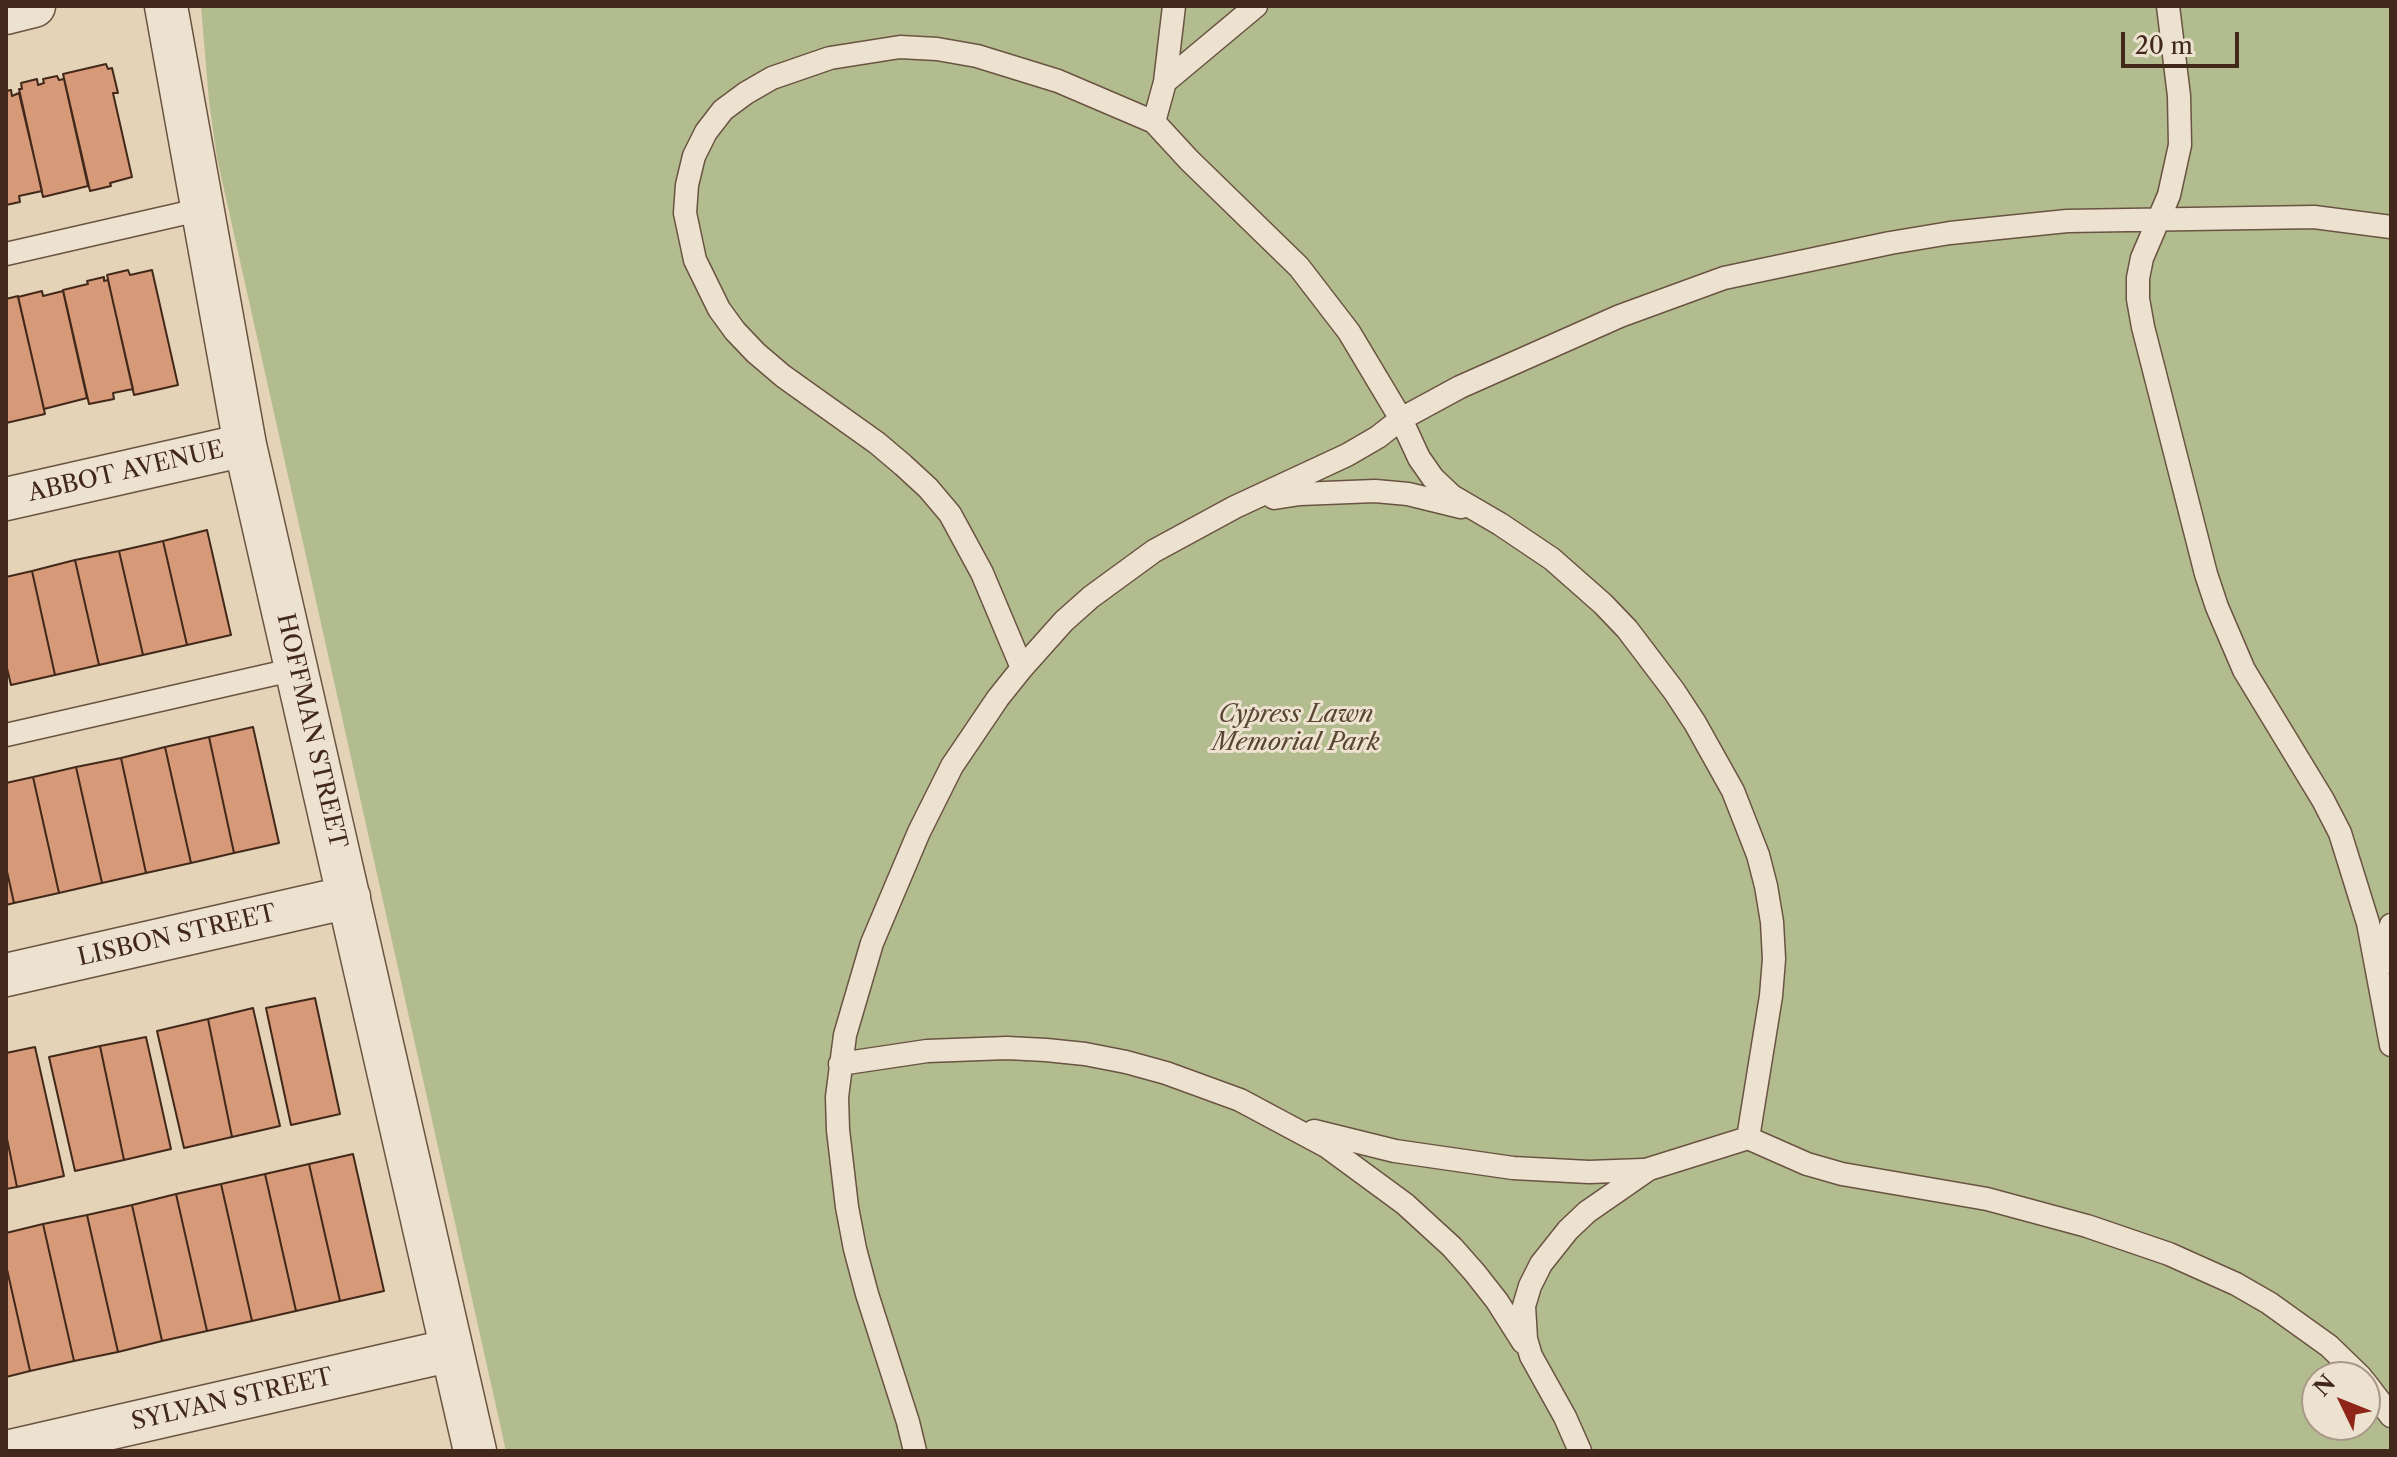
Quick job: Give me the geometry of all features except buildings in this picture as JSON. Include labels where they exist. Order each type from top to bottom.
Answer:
[{"type":"street","points":[[6,13],[34,6]]},
{"type":"street","name":"HOFFMAN STREET","points":[[166,6],[245,445],[475,1451]]},
{"type":"street","name":"ABBOT AVENUE","points":[[6,499],[245,445]]},
{"type":"street","name":"LISBON STREET","points":[[6,975],[349,897]]},
{"type":"street","name":"SYLVAN STREET","points":[[11,1451],[452,1350]]},
{"type":"lane","points":[[1154,122],[1165,82],[1174,6]]},
{"type":"lane","points":[[1165,82],[1256,6]]},
{"type":"lane","points":[[2168,6],[2179,96],[2180,145],[2172,183],[2142,258],[2138,299],[2143,327],[2206,574],[2229,639],[2244,670],[2340,833],[2368,923],[2391,1045]]},
{"type":"lane","points":[[1022,668],[966,541],[950,514],[928,488],[877,443],[756,353],[719,309],[695,260],[685,213],[694,156],[706,132],[723,110],[772,78],[830,58],[900,47],[951,51],[1018,67],[1058,81],[1154,122],[1299,267],[1349,332],[1433,478],[1452,496],[1552,559],[1627,629],[1695,723],[1738,801],[1766,886],[1774,959],[1766,1038],[1748,1138]]},
{"type":"lane","points":[[6,254],[203,209]]},
{"type":"lane","points":[[915,1451],[855,1249],[841,1168],[837,1097],[848,1021],[872,943],[919,832],[952,766],[1022,668],[1064,621],[1121,573],[1154,551],[1235,507],[1347,455],[1401,419],[1460,387],[1606,322],[1724,278],[1833,253],[1950,233],[2053,222],[2314,217],[2391,227]]},
{"type":"lane","points":[[1235,507],[1300,494],[1375,491],[1408,494],[1474,510]]},
{"type":"lane","points":[[6,735],[296,669]]},
{"type":"lane","points":[[2377,973],[2391,925]]},
{"type":"lane","points":[[840,1064],[888,1055],[967,1049],[1007,1048],[1085,1054],[1166,1073],[1240,1100],[1273,1116],[1326,1146],[1405,1204],[1475,1273],[1497,1301],[1531,1356],[1580,1451]]},
{"type":"lane","points":[[1273,1116],[1331,1136],[1432,1157],[1554,1171],[1649,1169],[1748,1138],[1787,1156],[1830,1170],[2038,1211],[2169,1254],[2236,1284],[2269,1303],[2329,1346],[2344,1361]]},
{"type":"lane","points":[[1531,1356],[1526,1339],[1524,1306],[1541,1264],[1560,1238],[1587,1212],[1649,1169]]},
{"type":"green space","name":"Cypress Lawn Memorial Park","points":[[201,6],[2391,6],[2391,1451],[506,1451],[217,158]]}]
